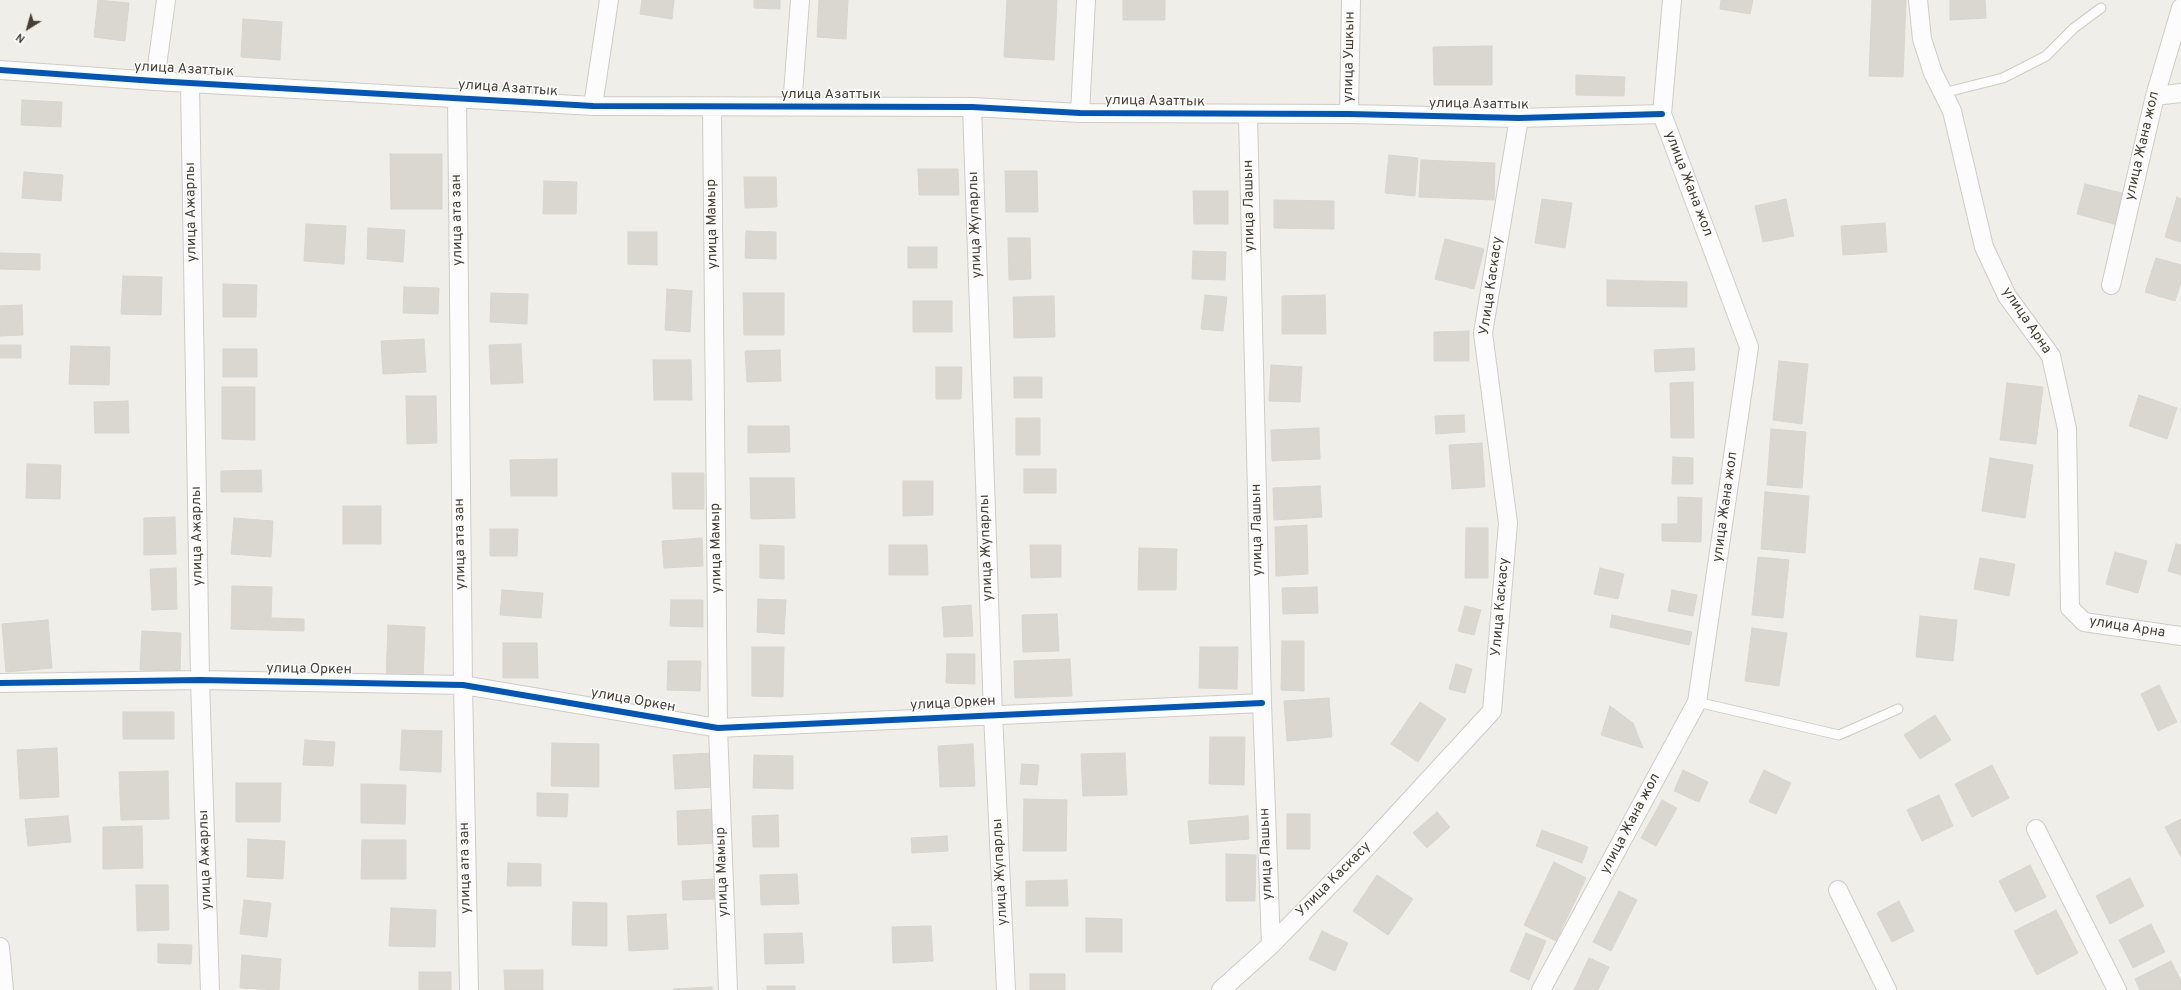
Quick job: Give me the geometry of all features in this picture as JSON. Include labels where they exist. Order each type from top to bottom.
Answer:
[{"type":"street","points":[[155,81],[166,0]]},
{"type":"street","points":[[593,106],[609,0]]},
{"type":"street","points":[[792,107],[800,0]]},
{"type":"street","points":[[1080,113],[1086,0]]},
{"type":"street","name":"улица Ушкын","points":[[1349,114],[1351,0]]},
{"type":"street","name":"улица Жана жол","points":[[1540,990],[1697,702],[1749,347],[1662,114],[1672,0]]},
{"type":"street","name":"улица Арна","points":[[1918,0],[1922,39],[1933,73],[1952,111],[1984,247],[2007,296],[2051,356],[2067,430],[2070,608],[2084,622],[2181,636]]},
{"type":"street","name":"улица Жана жол","points":[[2111,285],[2155,96],[2181,8]]},
{"type":"street","name":"улица Азаттык","points":[[0,70],[155,81],[593,106],[972,106],[1080,113],[1248,115],[1349,114],[1519,118],[1662,114]]},
{"type":"street","name":"улица Ажарлы","points":[[190,83],[200,680],[210,990]]},
{"type":"street","points":[[2155,96],[2181,94]]},
{"type":"street","name":"улица ата зан","points":[[457,98],[463,685],[469,990]]},
{"type":"street","name":"улица Жупарлы","points":[[972,106],[993,714],[1006,990]]},
{"type":"street","name":"улица Мамыр","points":[[712,107],[718,728],[728,990]]},
{"type":"street","name":"улица Лашын","points":[[1248,115],[1262,703],[1271,945]]},
{"type":"street","name":"Улица Каскасу","points":[[1220,990],[1271,945],[1365,850],[1492,711],[1508,523],[1482,333],[1519,118]]},
{"type":"street","name":"улица Оркен","points":[[0,683],[200,680],[463,685],[718,728],[993,714],[1262,703]]},
{"type":"street","points":[[2036,829],[2117,990]]},
{"type":"street","points":[[1838,890],[1887,990]]},
{"type":"street","points":[[0,947],[4,990]]},
{"type":"lane","points":[[1943,93],[2003,78],[2046,56],[2074,28],[2100,8]]},
{"type":"lane","points":[[1697,702],[1839,735],[1898,709]]},
{"type":"building","points":[[98,0],[129,3],[125,41],[94,37]]},
{"type":"building","points":[[642,0],[674,0],[672,19],[640,14]]},
{"type":"building","points":[[754,0],[780,0],[780,9],[754,8]]},
{"type":"building","points":[[819,0],[848,0],[846,39],[817,37]]},
{"type":"building","points":[[1007,0],[1057,0],[1054,60],[1004,57]]},
{"type":"building","points":[[1123,0],[1165,0],[1165,20],[1123,20]]},
{"type":"building","points":[[1721,0],[1753,0],[1750,14],[1720,9]]},
{"type":"building","points":[[1872,0],[1906,0],[1903,77],[1869,76]]},
{"type":"building","points":[[1950,0],[1985,0],[1986,18],[1950,20]]},
{"type":"building","points":[[243,19],[282,22],[280,60],[241,57]]},
{"type":"building","points":[[1492,46],[1492,85],[1434,85],[1433,47]]},
{"type":"building","points":[[1576,75],[1625,77],[1624,96],[1576,95]]},
{"type":"building","points":[[22,100],[62,102],[61,127],[21,125]]},
{"type":"building","points":[[390,154],[442,154],[442,209],[391,209]]},
{"type":"building","points":[[1389,155],[1418,158],[1415,196],[1385,193]]},
{"type":"building","points":[[1421,160],[1495,163],[1494,200],[1419,197]]},
{"type":"building","points":[[918,169],[958,169],[959,195],[919,195]]},
{"type":"building","points":[[1005,171],[1037,171],[1038,212],[1006,212]]},
{"type":"building","points":[[24,172],[63,175],[61,201],[22,198]]},
{"type":"building","points":[[744,177],[776,177],[777,207],[745,208]]},
{"type":"building","points":[[544,181],[577,182],[576,214],[543,214]]},
{"type":"building","points":[[2085,184],[2126,194],[2118,225],[2077,214]]},
{"type":"building","points":[[1193,191],[1228,191],[1228,224],[1194,224]]},
{"type":"building","points":[[2177,197],[2181,199],[2181,242],[2165,237]]},
{"type":"building","points":[[1542,199],[1572,203],[1565,248],[1535,243]]},
{"type":"building","points":[[1786,199],[1794,236],[1763,242],[1755,206]]},
{"type":"building","points":[[1274,200],[1334,201],[1334,229],[1274,228]]},
{"type":"building","points":[[1885,223],[1887,252],[1843,255],[1841,226]]},
{"type":"building","points":[[306,224],[346,226],[344,264],[304,261]]},
{"type":"building","points":[[368,228],[405,230],[403,262],[367,259]]},
{"type":"building","points":[[746,231],[776,232],[776,259],[745,258]]},
{"type":"building","points":[[628,232],[657,232],[657,265],[628,264]]},
{"type":"building","points":[[1008,238],[1030,238],[1031,279],[1009,280]]},
{"type":"building","points":[[1445,239],[1484,249],[1474,289],[1435,279]]},
{"type":"building","points":[[908,247],[937,247],[937,268],[908,268]]},
{"type":"building","points":[[1193,251],[1226,252],[1225,280],[1192,279]]},
{"type":"building","points":[[0,253],[40,254],[40,270],[0,269]]},
{"type":"building","points":[[2156,258],[2181,265],[2181,282],[2175,301],[2145,292]]},
{"type":"building","points":[[123,276],[162,277],[161,315],[121,314]]},
{"type":"building","points":[[1607,280],[1687,282],[1687,307],[1607,306]]},
{"type":"building","points":[[223,284],[257,285],[256,317],[223,317]]},
{"type":"building","points":[[404,287],[439,288],[438,314],[403,313]]},
{"type":"building","points":[[667,289],[692,291],[690,332],[665,330]]},
{"type":"building","points":[[491,293],[528,294],[527,324],[490,322]]},
{"type":"building","points":[[743,293],[784,293],[784,335],[744,335]]},
{"type":"building","points":[[1205,295],[1227,297],[1223,331],[1201,329]]},
{"type":"building","points":[[1325,295],[1326,334],[1282,334],[1282,296]]},
{"type":"building","points":[[1054,296],[1055,337],[1014,338],[1013,297]]},
{"type":"building","points":[[913,301],[952,301],[952,332],[913,332]]},
{"type":"building","points":[[22,305],[23,335],[0,336],[0,306]]},
{"type":"building","points":[[1469,331],[1469,361],[1434,361],[1434,332]]},
{"type":"building","points":[[424,339],[426,372],[383,374],[381,341]]},
{"type":"building","points":[[521,344],[523,383],[491,384],[489,345]]},
{"type":"building","points":[[0,345],[21,345],[21,358],[0,358]]},
{"type":"building","points":[[71,346],[110,347],[109,385],[69,384]]},
{"type":"building","points":[[1694,348],[1695,370],[1655,372],[1654,350]]},
{"type":"building","points":[[223,349],[257,349],[257,377],[223,377]]},
{"type":"building","points":[[780,350],[781,381],[747,382],[745,351]]},
{"type":"building","points":[[653,360],[691,360],[692,400],[654,400]]},
{"type":"building","points":[[1779,361],[1808,364],[1802,424],[1773,420]]},
{"type":"building","points":[[1271,365],[1302,367],[1300,402],[1269,401]]},
{"type":"building","points":[[936,367],[962,367],[961,399],[936,399]]},
{"type":"building","points":[[1014,377],[1042,377],[1042,398],[1014,398]]},
{"type":"building","points":[[1693,382],[1694,438],[1671,438],[1670,383]]},
{"type":"building","points":[[2007,383],[2043,387],[2036,444],[2000,440]]},
{"type":"building","points":[[222,387],[255,387],[255,440],[222,439]]},
{"type":"building","points":[[2139,395],[2177,408],[2167,439],[2129,426]]},
{"type":"building","points":[[406,396],[436,396],[437,443],[407,444]]},
{"type":"building","points":[[128,401],[129,433],[95,433],[94,402]]},
{"type":"building","points":[[1464,415],[1465,432],[1436,434],[1435,416]]},
{"type":"building","points":[[1016,418],[1040,418],[1040,455],[1016,455]]},
{"type":"building","points":[[748,426],[789,426],[790,452],[748,453]]},
{"type":"building","points":[[1319,428],[1320,459],[1272,461],[1271,430]]},
{"type":"building","points":[[1771,429],[1806,432],[1802,488],[1767,485]]},
{"type":"building","points":[[1482,443],[1485,487],[1452,489],[1449,445]]},
{"type":"building","points":[[1673,457],[1693,458],[1693,484],[1672,484]]},
{"type":"building","points":[[1990,458],[2033,465],[2025,518],[1982,511]]},
{"type":"building","points":[[557,459],[557,496],[511,496],[510,460]]},
{"type":"building","points":[[27,464],[61,465],[60,499],[26,498]]},
{"type":"building","points":[[1024,469],[1056,469],[1056,493],[1024,493]]},
{"type":"building","points":[[261,470],[262,492],[221,492],[221,471]]},
{"type":"building","points":[[672,473],[704,473],[704,509],[673,509]]},
{"type":"building","points":[[750,478],[794,478],[795,518],[751,519]]},
{"type":"building","points":[[903,481],[933,481],[933,515],[903,516]]},
{"type":"building","points":[[1320,486],[1322,517],[1274,520],[1273,488]]},
{"type":"building","points":[[1765,492],[1809,496],[1805,553],[1761,549]]},
{"type":"building","points":[[1678,497],[1702,498],[1701,542],[1662,541],[1662,524],[1678,524]]},
{"type":"building","points":[[343,506],[381,506],[381,544],[343,544]]},
{"type":"building","points":[[175,517],[176,554],[144,555],[144,518]]},
{"type":"building","points":[[234,518],[273,521],[271,557],[231,554]]},
{"type":"building","points":[[1307,525],[1308,574],[1276,576],[1275,527]]},
{"type":"building","points":[[1466,528],[1488,528],[1488,578],[1465,578]]},
{"type":"building","points":[[490,529],[518,529],[517,556],[490,556]]},
{"type":"building","points":[[702,538],[703,566],[664,568],[662,541]]},
{"type":"building","points":[[2176,544],[2181,545],[2181,575],[2168,571]]},
{"type":"building","points":[[760,545],[784,546],[784,579],[760,578]]},
{"type":"building","points":[[889,545],[927,545],[928,575],[889,575]]},
{"type":"building","points":[[1030,545],[1061,545],[1061,577],[1031,578]]},
{"type":"building","points":[[1139,548],[1177,549],[1176,590],[1138,590]]},
{"type":"building","points":[[2115,552],[2147,561],[2138,593],[2106,584]]},
{"type":"building","points":[[1758,557],[1789,560],[1783,618],[1752,615]]},
{"type":"building","points":[[1980,558],[2015,564],[2009,596],[1974,589]]},
{"type":"building","points":[[176,568],[177,609],[152,610],[150,569]]},
{"type":"building","points":[[1600,568],[1624,574],[1618,599],[1594,594]]},
{"type":"building","points":[[232,586],[272,587],[271,618],[304,619],[304,631],[231,629]]},
{"type":"building","points":[[1317,587],[1318,613],[1283,614],[1282,588]]},
{"type":"building","points":[[502,590],[543,593],[541,618],[500,615]]},
{"type":"building","points":[[1672,590],[1697,595],[1693,616],[1668,611]]},
{"type":"building","points":[[758,599],[786,600],[784,634],[757,632]]},
{"type":"building","points":[[671,600],[703,600],[703,627],[670,626]]},
{"type":"building","points":[[971,605],[973,636],[944,637],[942,607]]},
{"type":"building","points":[[1465,606],[1481,610],[1474,635],[1458,631]]},
{"type":"building","points":[[1057,614],[1059,651],[1023,652],[1022,615]]},
{"type":"building","points":[[1612,615],[1692,632],[1689,645],[1610,627]]},
{"type":"building","points":[[1920,616],[1957,620],[1953,661],[1916,657]]},
{"type":"building","points":[[48,620],[52,668],[6,672],[2,624]]},
{"type":"building","points":[[388,625],[425,627],[423,681],[386,679]]},
{"type":"building","points":[[1752,628],[1787,633],[1779,686],[1745,681]]},
{"type":"building","points":[[142,631],[181,633],[180,671],[140,670]]},
{"type":"building","points":[[1282,641],[1304,641],[1304,691],[1281,690]]},
{"type":"building","points":[[503,643],[537,643],[538,678],[503,678]]},
{"type":"building","points":[[752,647],[784,647],[783,697],[752,696]]},
{"type":"building","points":[[1200,647],[1238,647],[1237,689],[1199,688]]},
{"type":"building","points":[[947,654],[975,654],[975,684],[946,683]]},
{"type":"building","points":[[1070,659],[1072,696],[1015,698],[1014,661]]},
{"type":"building","points":[[668,661],[701,661],[700,691],[667,690]]},
{"type":"building","points":[[1456,664],[1472,669],[1465,693],[1449,689]]},
{"type":"building","points":[[2159,685],[2177,722],[2158,731],[2141,694]]},
{"type":"building","points":[[1329,698],[1332,737],[1287,741],[1284,701]]},
{"type":"building","points":[[1420,702],[1446,719],[1418,762],[1391,744]]},
{"type":"building","points":[[1610,706],[1633,723],[1643,748],[1601,735]]},
{"type":"building","points":[[123,712],[174,712],[174,739],[123,739]]},
{"type":"building","points":[[1935,715],[1951,740],[1920,759],[1904,735]]},
{"type":"building","points":[[402,730],[442,731],[441,772],[400,770]]},
{"type":"building","points":[[1210,737],[1245,737],[1244,785],[1209,784]]},
{"type":"building","points":[[305,740],[335,742],[333,766],[303,765]]},
{"type":"building","points":[[552,743],[599,744],[599,787],[551,786]]},
{"type":"building","points":[[973,744],[975,786],[940,787],[938,746]]},
{"type":"building","points":[[57,748],[59,797],[20,799],[17,750]]},
{"type":"building","points":[[712,753],[714,787],[675,789],[673,755]]},
{"type":"building","points":[[1125,753],[1127,795],[1083,796],[1081,754]]},
{"type":"building","points":[[754,755],[793,756],[793,789],[753,788]]},
{"type":"building","points":[[1022,764],[1039,765],[1037,785],[1020,784]]},
{"type":"building","points":[[1992,765],[2009,798],[1972,817],[1955,784]]},
{"type":"building","points":[[1683,770],[1708,782],[1699,802],[1674,791]]},
{"type":"building","points":[[1764,770],[1791,783],[1776,814],[1749,802]]},
{"type":"building","points":[[168,771],[169,819],[121,820],[119,772]]},
{"type":"building","points":[[236,783],[281,783],[280,822],[236,822]]},
{"type":"building","points":[[361,784],[406,785],[405,824],[361,823]]},
{"type":"building","points":[[537,793],[568,794],[567,817],[537,816]]},
{"type":"building","points":[[1939,795],[1953,826],[1922,841],[1907,810]]},
{"type":"building","points":[[1024,799],[1067,800],[1066,851],[1023,851]]},
{"type":"building","points":[[1662,800],[1677,808],[1656,846],[1641,838]]},
{"type":"building","points":[[716,809],[718,843],[678,845],[677,811]]},
{"type":"building","points":[[1437,812],[1450,827],[1427,848],[1413,833]]},
{"type":"building","points":[[1287,814],[1310,814],[1310,849],[1287,849]]},
{"type":"building","points":[[778,815],[779,847],[753,847],[752,816]]},
{"type":"building","points":[[68,816],[71,842],[28,846],[25,819]]},
{"type":"building","points":[[1248,816],[1249,839],[1190,844],[1188,821]]},
{"type":"building","points":[[2181,819],[2181,857],[2165,827]]},
{"type":"building","points":[[142,826],[143,868],[103,869],[103,827]]},
{"type":"building","points":[[1542,830],[1588,847],[1582,863],[1536,846]]},
{"type":"building","points":[[947,836],[948,851],[912,853],[911,838]]},
{"type":"building","points":[[248,839],[285,841],[283,879],[247,877]]},
{"type":"building","points":[[362,840],[406,840],[406,879],[361,879]]},
{"type":"building","points":[[1226,854],[1256,855],[1255,901],[1226,901]]},
{"type":"building","points":[[1554,862],[1586,878],[1556,941],[1524,925]]},
{"type":"building","points":[[508,863],[541,864],[541,886],[507,886]]},
{"type":"building","points":[[2030,865],[2046,897],[2015,912],[1999,881]]},
{"type":"building","points":[[797,874],[799,904],[761,905],[760,875]]},
{"type":"building","points":[[1377,875],[1413,899],[1388,935],[1353,911]]},
{"type":"building","points":[[2130,878],[2144,906],[2110,924],[2096,896]]},
{"type":"building","points":[[713,879],[714,899],[683,900],[682,881]]},
{"type":"building","points":[[1067,880],[1068,906],[1026,906],[1026,881]]},
{"type":"building","points":[[136,885],[168,885],[169,930],[137,931]]},
{"type":"building","points":[[1619,891],[1637,900],[1611,951],[1593,942]]},
{"type":"building","points":[[244,900],[271,903],[267,937],[240,934]]},
{"type":"building","points":[[1899,901],[1914,931],[1892,942],[1877,913]]},
{"type":"building","points":[[573,902],[607,903],[607,946],[572,945]]},
{"type":"building","points":[[391,908],[436,910],[435,947],[389,946]]},
{"type":"building","points":[[2056,910],[2078,953],[2037,975],[2014,931]]},
{"type":"building","points":[[666,914],[668,949],[629,951],[627,916]]},
{"type":"building","points":[[1086,918],[1122,919],[1122,952],[1086,952]]},
{"type":"building","points":[[2151,924],[2165,952],[2133,968],[2119,940]]},
{"type":"building","points":[[931,926],[933,961],[893,963],[892,927]]},
{"type":"building","points":[[1322,931],[1348,943],[1335,971],[1309,959]]},
{"type":"building","points":[[802,933],[804,963],[765,964],[764,934]]},
{"type":"building","points":[[1526,933],[1546,941],[1529,980],[1510,971]]},
{"type":"building","points":[[158,944],[192,945],[191,964],[158,963]]},
{"type":"building","points":[[242,955],[281,959],[279,990],[240,988]]},
{"type":"building","points":[[1589,958],[1609,967],[1598,990],[1574,990]]},
{"type":"building","points":[[2171,961],[2181,981],[2181,990],[2140,990],[2135,979]]},
{"type":"building","points":[[504,970],[543,970],[543,990],[505,990]]},
{"type":"building","points":[[419,972],[451,972],[451,990],[419,990]]},
{"type":"building","points":[[1030,974],[1065,974],[1065,990],[1030,990]]},
{"type":"building","points":[[767,986],[795,986],[795,990],[767,990]]},
{"type":"building","points":[[712,987],[712,990],[673,990],[673,989]]},
{"type":"cycle path","points":[[0,70],[155,81],[593,106],[972,107],[1080,113],[1349,114],[1519,118],[1662,114]]},
{"type":"cycle path","points":[[0,683],[200,680],[463,685],[718,728],[1262,703]]}]
